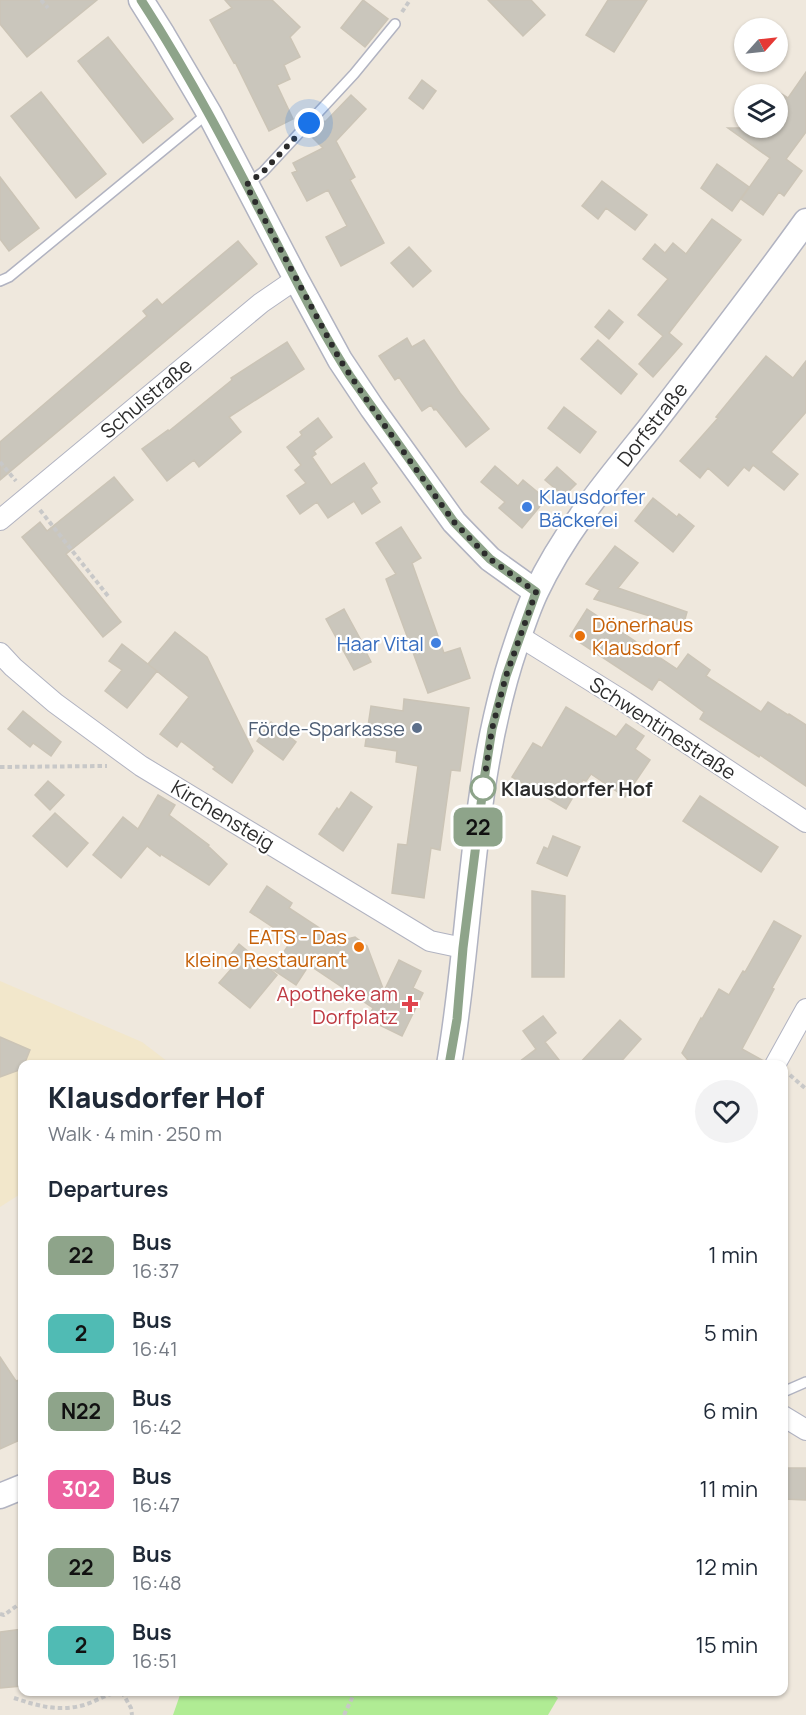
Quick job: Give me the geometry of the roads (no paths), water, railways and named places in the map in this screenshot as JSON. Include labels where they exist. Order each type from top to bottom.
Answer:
[{"type":"street","points":[[141,0],[209,113],[340,360],[372,408],[454,522],[490,559],[536,592]]},
{"type":"street","name":"Dorfstraße","points":[[450,1060],[457,1019],[463,948],[492,729],[506,676],[536,592],[563,542],[601,489],[759,287],[806,221]]},
{"type":"street","name":"Schulstraße","points":[[0,520],[261,303],[296,279]]},
{"type":"street","name":"Schwentinestraße","points":[[519,636],[625,702],[806,822]]},
{"type":"street","name":"Kirchensteig","points":[[0,653],[55,703],[141,766],[430,940],[463,948]]},
{"type":"street","points":[[778,1060],[806,1009]]},
{"type":"street","points":[[788,1419],[806,1430]]},
{"type":"street","points":[[0,1496],[18,1489]]},
{"type":"lane","points":[[246,185],[263,172],[354,74],[395,24]]},
{"type":"lane","points":[[0,281],[9,277],[209,113]]},
{"type":"lane","points":[[788,1390],[806,1382]]},
{"type":"place","name":"Klausdorfer Bäckerei","points":[[527,507]]},
{"type":"place","name":"Dönerhaus Klausdorf","points":[[580,636]]},
{"type":"place","name":"Haar Vital","points":[[436,643]]},
{"type":"place","name":"Förde-Sparkasse","points":[[417,728]]},
{"type":"place","name":"Klausdorfer Hof","points":[[483,788]]},
{"type":"place","name":"EATS - Das kleine Restaurant","points":[[359,947]]},
{"type":"place","name":"Apotheke am Dorfplatz","points":[[410,1004]]}]
